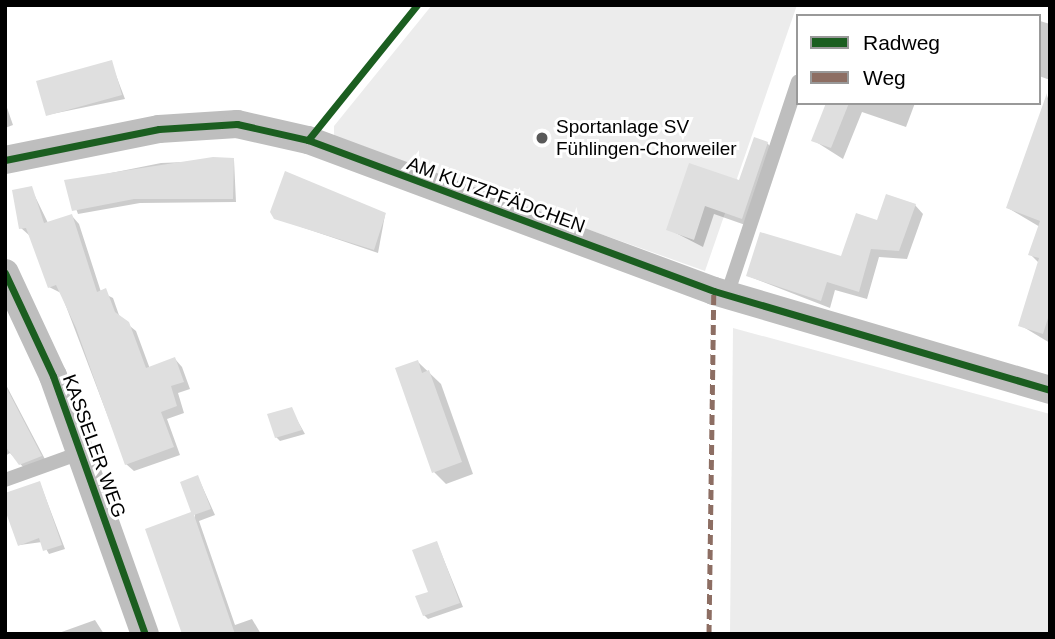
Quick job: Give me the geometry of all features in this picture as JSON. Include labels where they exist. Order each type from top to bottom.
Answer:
[{"type":"street","name":"AM KUTZPFÄDCHEN","points":[[5,160],[159,129],[237,124],[308,140],[727,295],[1050,390]]},
{"type":"street","name":"KASSELER WEG","points":[[5,273],[80,453],[145,634]]},
{"type":"lane","points":[[727,295],[796,88]]},
{"type":"lane","points":[[5,480],[80,453]]},
{"type":"shaded area","name":"Sportanlage SV Fühlingen-Chorweiler","points":[[432,5],[797,5],[705,271],[334,139],[334,126]]},
{"type":"shaded area","points":[[733,328],[1050,414],[1050,634],[730,634]]},
{"type":"building","points":[[112,60],[122,95],[46,116],[36,81]]},
{"type":"building","points":[[1047,93],[1050,312],[1043,334],[1018,326],[1039,258],[1028,255],[1040,221],[1006,208]]},
{"type":"building","points":[[825,105],[848,105],[831,148],[811,141]]},
{"type":"building","points":[[754,137],[768,142],[742,219],[705,206],[694,240],[666,230],[689,163],[739,180]]},
{"type":"building","points":[[213,157],[234,158],[233,199],[134,199],[72,211],[64,180]]},
{"type":"building","points":[[285,171],[386,213],[374,250],[274,219],[270,212]]},
{"type":"building","points":[[32,186],[44,223],[72,214],[97,292],[106,288],[115,312],[129,322],[146,368],[175,357],[184,382],[171,386],[177,406],[161,412],[174,447],[125,465],[76,328],[56,285],[48,288],[26,228],[19,229],[12,190]]},
{"type":"building","points":[[886,194],[916,204],[899,251],[871,249],[859,292],[827,282],[821,301],[746,276],[760,232],[841,256],[856,213],[877,220]]},
{"type":"building","points":[[418,360],[422,373],[429,370],[462,462],[432,473],[395,368]]},
{"type":"building","points":[[5,385],[42,456],[19,465],[5,446]]},
{"type":"building","points":[[292,407],[302,430],[275,438],[267,414]]},
{"type":"building","points":[[198,475],[211,509],[194,515],[235,634],[182,634],[145,529],[191,512],[180,482]]},
{"type":"building","points":[[40,481],[62,545],[43,551],[39,538],[18,546],[5,510],[5,493]]},
{"type":"building","points":[[437,541],[460,603],[423,616],[415,596],[428,592],[412,550]]},
{"type":"marked path","points":[[709,634],[714,291]]},
{"type":"cycle path","points":[[308,140],[417,5]]},
{"type":"cycle path","points":[[5,160],[159,129],[237,124],[308,140],[714,291],[1050,390]]},
{"type":"cycle path","points":[[5,273],[53,376],[145,634]]},
{"type":"place","name":"Sportanlage SV Fühlingen-Chorweiler","points":[[542,138]]}]
